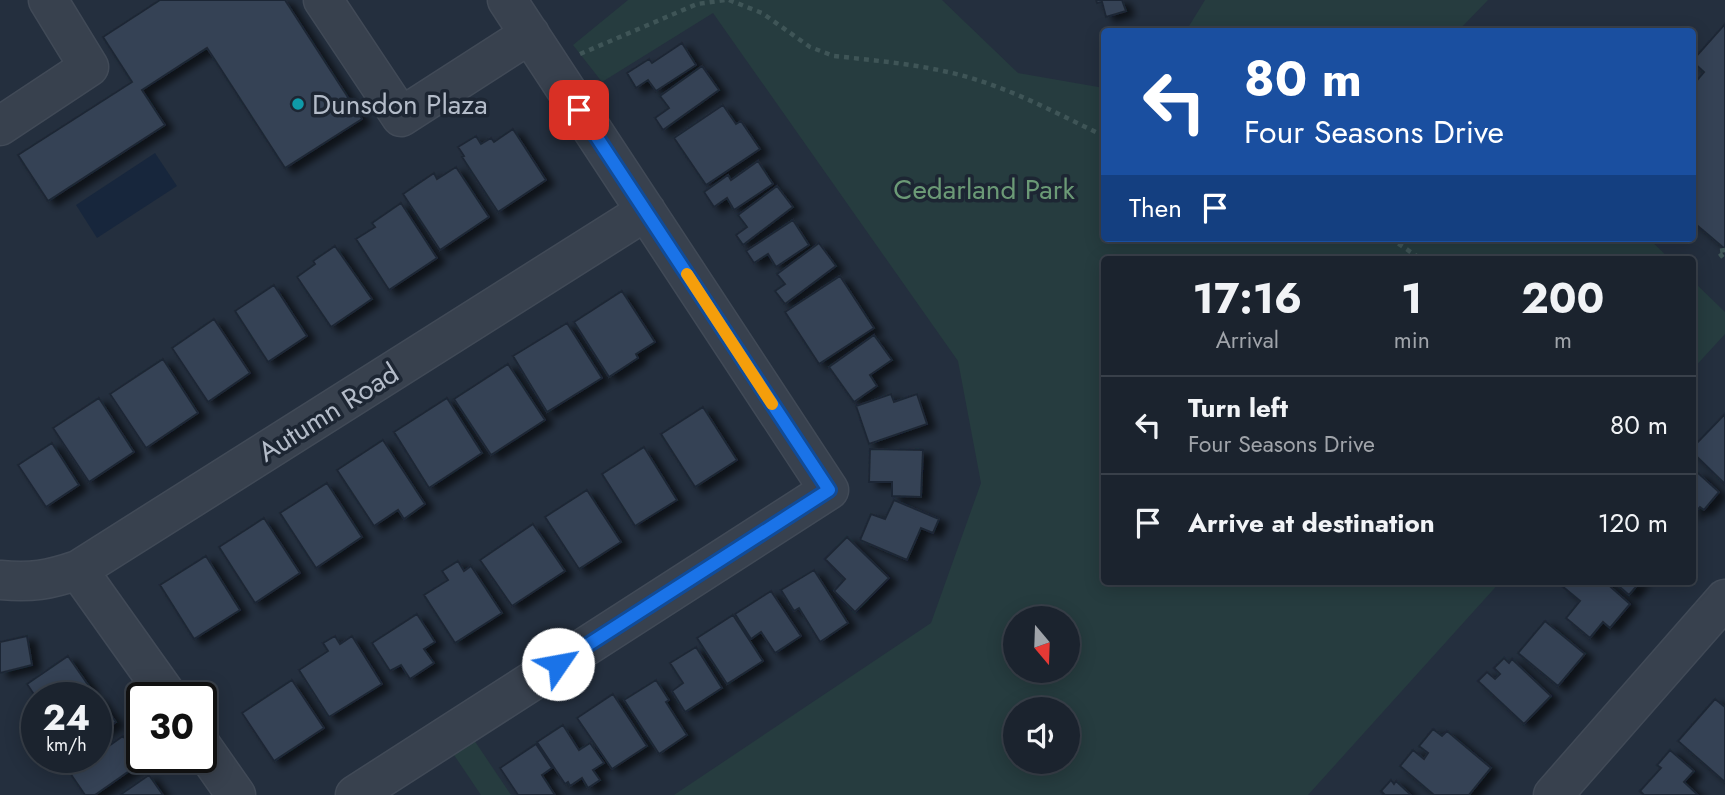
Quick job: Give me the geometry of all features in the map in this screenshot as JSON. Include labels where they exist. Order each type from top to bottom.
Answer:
[{"type":"street","points":[[323,0],[401,117],[530,34]]},
{"type":"street","points":[[355,795],[829,490],[507,0]]},
{"type":"street","points":[[0,127],[89,67],[60,4]]},
{"type":"street","name":"Autumn Road","points":[[0,580],[25,582],[52,579],[78,570],[646,211]]},
{"type":"street","points":[[78,570],[158,682]]},
{"type":"street","points":[[1565,791],[1725,599]]},
{"type":"street","points":[[217,768],[236,795]]},
{"type":"path","points":[[552,69],[589,50],[697,4],[727,0],[762,13],[803,43],[821,52],[834,56],[921,66],[974,79],[1020,95],[1101,135]]},
{"type":"path","points":[[1396,242],[1417,256]]},
{"type":"path","points":[[1725,250],[1718,251],[1725,260]]},
{"type":"green space","name":"Cedarland Park","points":[[628,0],[942,0],[1018,73],[1101,87],[1101,242],[1652,242],[1667,256],[1101,256],[1101,585],[1497,585],[1308,795],[674,795],[931,623],[981,483],[958,361],[713,13],[602,82],[573,45]]},
{"type":"green space","points":[[1205,0],[1488,0],[1461,28],[1188,28]]},
{"type":"green space","points":[[1696,284],[1725,312],[1725,334],[1696,366]]},
{"type":"green space","points":[[474,740],[511,795],[481,795],[454,755]]},
{"type":"water","points":[[155,153],[177,186],[97,238],[76,205]]},
{"type":"building","name":"Dunsdon Plaza","points":[[160,0],[285,0],[362,119],[285,168],[207,48],[142,90],[165,125],[48,201],[18,155],[132,82],[103,37]]},
{"type":"building","points":[[1096,0],[1122,0],[1126,11],[1106,17],[1102,2],[1097,3]]},
{"type":"building","points":[[1725,24],[1725,249],[1696,224],[1696,81],[1704,72],[1696,65],[1696,57]]},
{"type":"building","points":[[682,43],[696,65],[656,91],[648,80],[636,88],[627,73],[649,59],[652,63]]},
{"type":"building","points":[[702,66],[719,90],[663,130],[655,118],[669,108],[660,96]]},
{"type":"building","points":[[723,105],[736,124],[741,121],[760,149],[706,185],[674,138]]},
{"type":"building","points":[[513,129],[546,180],[498,212],[458,147],[476,136],[481,144],[491,138],[494,142]]},
{"type":"building","points":[[758,161],[773,184],[734,210],[727,198],[714,207],[704,192],[728,175],[731,180]]},
{"type":"building","points":[[456,167],[489,217],[440,250],[403,194],[434,173],[437,179]]},
{"type":"building","points":[[777,186],[793,207],[743,245],[736,235],[747,227],[738,215]]},
{"type":"building","points":[[401,203],[437,258],[389,290],[356,239],[375,227],[372,223]]},
{"type":"building","points":[[793,220],[809,245],[776,267],[768,254],[754,263],[746,251]]},
{"type":"building","points":[[819,243],[836,266],[785,304],[775,291],[785,284],[777,274]]},
{"type":"building","points":[[335,246],[372,299],[331,327],[297,277],[315,264],[313,261]]},
{"type":"building","points":[[840,276],[874,328],[819,364],[785,312]]},
{"type":"building","points":[[274,285],[307,336],[268,362],[235,311]]},
{"type":"building","points":[[622,291],[655,342],[636,354],[638,358],[609,377],[574,322]]},
{"type":"building","points":[[214,319],[250,373],[208,402],[172,348]]},
{"type":"building","points":[[567,323],[602,378],[547,412],[513,356]]},
{"type":"building","points":[[874,335],[892,360],[870,375],[877,386],[854,402],[829,367]]},
{"type":"building","points":[[163,359],[198,413],[146,448],[110,394]]},
{"type":"building","points":[[508,364],[545,420],[491,455],[454,399]]},
{"type":"building","points":[[891,394],[894,402],[917,394],[927,424],[869,444],[856,406]]},
{"type":"building","points":[[99,398],[134,452],[89,482],[53,428]]},
{"type":"building","points":[[447,398],[482,453],[429,488],[394,432]]},
{"type":"building","points":[[703,407],[737,460],[695,487],[661,434]]},
{"type":"building","points":[[1725,414],[1725,484],[1696,456],[1696,444]]},
{"type":"building","points":[[383,440],[425,504],[404,519],[398,510],[374,526],[337,470]]},
{"type":"building","points":[[52,443],[79,485],[46,507],[18,465]]},
{"type":"building","points":[[644,447],[677,500],[635,526],[602,474]]},
{"type":"building","points":[[870,449],[923,450],[921,497],[892,496],[892,482],[869,482]]},
{"type":"building","points":[[1696,473],[1719,492],[1704,510],[1700,507],[1696,511]]},
{"type":"building","points":[[327,483],[362,537],[316,568],[280,513]]},
{"type":"building","points":[[587,490],[621,542],[579,569],[545,517]]},
{"type":"building","points":[[894,500],[939,519],[933,533],[921,528],[907,560],[860,540],[871,514],[885,519]]},
{"type":"building","points":[[264,518],[300,573],[255,603],[219,547]]},
{"type":"building","points":[[533,524],[565,571],[512,606],[480,560]]},
{"type":"building","points":[[847,537],[889,578],[855,612],[834,591],[845,579],[825,559]]},
{"type":"building","points":[[206,556],[240,610],[194,639],[160,585]]},
{"type":"building","points":[[458,561],[464,571],[471,566],[502,613],[455,643],[424,595],[448,580],[442,571]]},
{"type":"building","points":[[814,570],[848,623],[820,642],[799,608],[794,611],[781,590]]},
{"type":"building","points":[[1609,585],[1630,604],[1610,628],[1603,622],[1590,638],[1566,618],[1580,601],[1562,586]]},
{"type":"building","points":[[1618,585],[1638,585],[1629,595]]},
{"type":"building","points":[[771,591],[801,636],[775,653],[761,632],[751,639],[735,614]]},
{"type":"building","points":[[417,614],[435,642],[424,649],[434,663],[410,679],[401,665],[390,671],[372,643]]},
{"type":"building","points":[[733,615],[763,661],[727,684],[697,638]]},
{"type":"building","points":[[1545,621],[1585,654],[1558,686],[1518,653]]},
{"type":"building","points":[[27,636],[32,665],[0,673],[0,642]]},
{"type":"building","points":[[335,636],[340,644],[352,636],[382,684],[329,717],[299,670],[328,651],[323,643]]},
{"type":"building","points":[[696,647],[722,688],[685,712],[672,691],[683,683],[670,663]]},
{"type":"building","points":[[68,656],[86,682],[30,682]]},
{"type":"building","points":[[1504,658],[1509,663],[1512,659],[1551,696],[1524,724],[1478,681],[1487,672],[1495,679],[1500,674],[1494,668]]},
{"type":"building","points":[[292,680],[324,728],[274,761],[242,713]]},
{"type":"building","points":[[656,680],[687,735],[659,754],[624,700]]},
{"type":"building","points":[[613,694],[647,746],[612,769],[577,718]]},
{"type":"building","points":[[1715,699],[1725,707],[1725,782],[1678,741]]},
{"type":"building","points":[[563,725],[579,750],[590,743],[604,763],[593,770],[600,780],[588,788],[582,778],[570,786],[568,782],[565,784],[537,742]]},
{"type":"building","points":[[1433,729],[1442,736],[1447,731],[1491,768],[1469,795],[1434,795],[1400,766],[1413,750],[1424,759],[1428,753],[1419,746]]},
{"type":"building","points":[[123,736],[126,740],[126,773],[95,795],[85,795],[70,773],[112,773],[112,744]]},
{"type":"building","points":[[536,744],[552,768],[542,775],[555,795],[518,795],[500,768]]},
{"type":"building","points":[[1670,750],[1694,771],[1684,782],[1698,795],[1644,795],[1640,791],[1661,768],[1657,765]]},
{"type":"building","points":[[149,775],[163,795],[120,795]]},
{"type":"building","points":[[1391,780],[1394,784],[1396,781],[1411,795],[1383,795],[1381,791]]},
{"type":"slow traffic","points":[[687,274],[772,404]]},
{"type":"place","name":"Dunsdon Plaza","points":[[298,104]]},
{"type":"route","points":[[558,664],[829,490],[579,110]]}]
